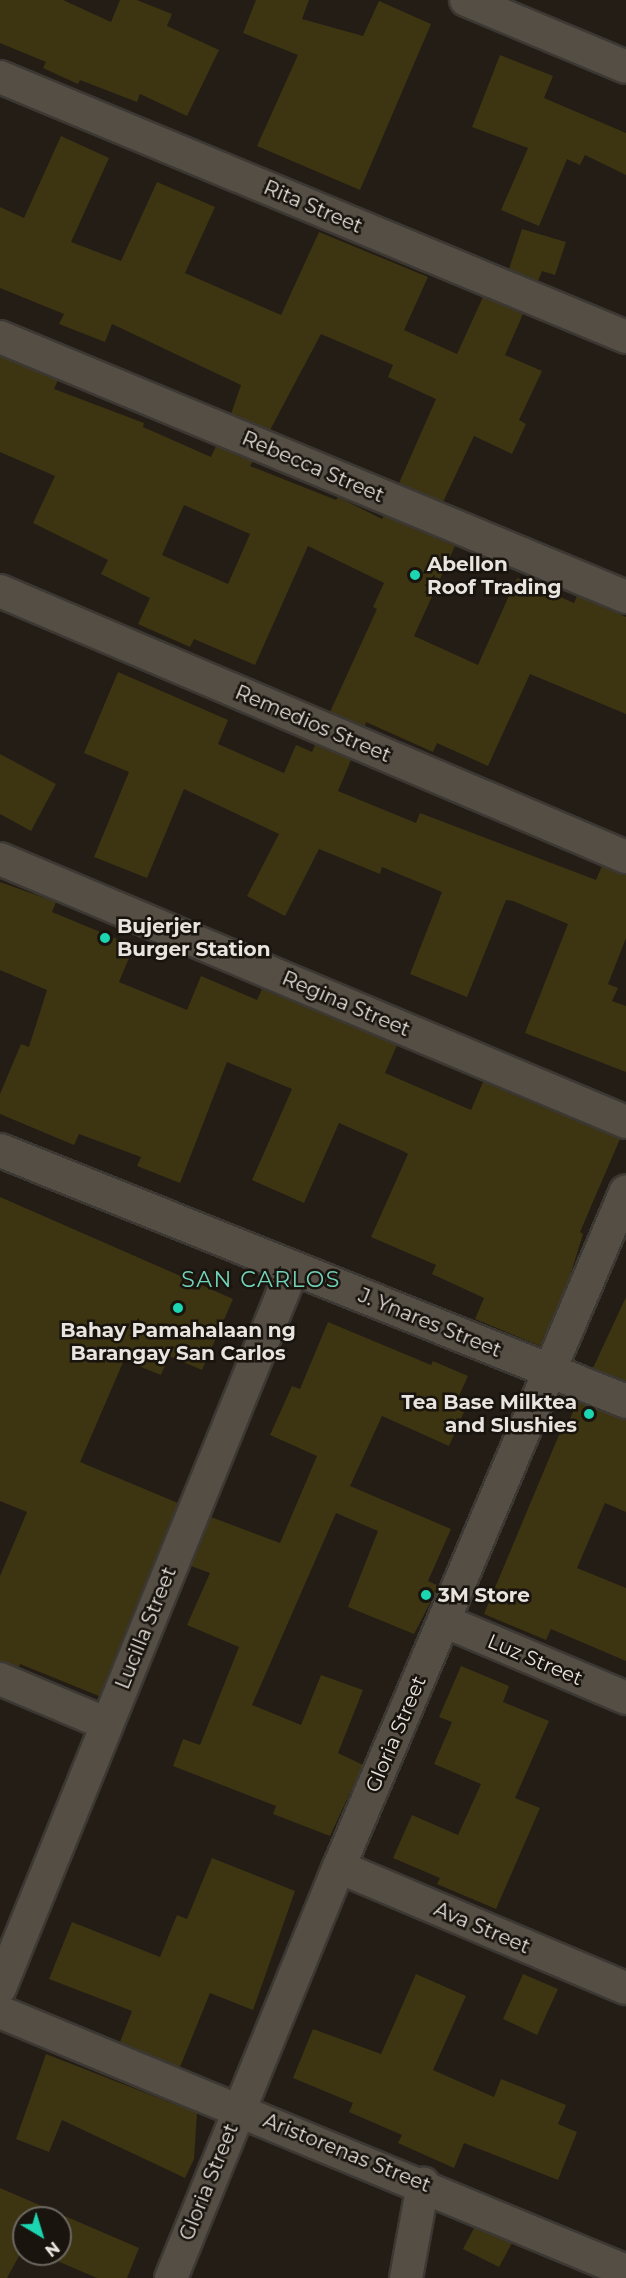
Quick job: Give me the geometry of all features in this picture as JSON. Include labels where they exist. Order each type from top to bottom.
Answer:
[{"type":"street","points":[[466,0],[626,68]]},
{"type":"street","name":"Rita Street","points":[[0,77],[626,337]]},
{"type":"street","name":"Rebecca Street","points":[[0,337],[626,597]]},
{"type":"street","name":"Remedios Street","points":[[0,591],[626,857]]},
{"type":"street","name":"Regina Street","points":[[0,859],[626,1122]]},
{"type":"street","name":"J. Ynares Street","points":[[0,1150],[626,1401]]},
{"type":"street","name":"Gloria Street","points":[[171,2278],[339,1867],[626,1191]]},
{"type":"street","name":"Lucilla Street","points":[[0,1988],[293,1269]]},
{"type":"street","name":"Luz Street","points":[[444,1621],[626,1698]]},
{"type":"street","points":[[0,1678],[107,1724]]},
{"type":"street","name":"Ava Street","points":[[339,1867],[626,1988]]},
{"type":"street","name":"Aristorenas Street","points":[[0,2012],[423,2184],[626,2271]]},
{"type":"street","points":[[406,2278],[423,2184]]},
{"type":"building","points":[[0,0],[63,0],[111,22],[120,0],[137,0],[172,14],[167,26],[219,50],[187,116],[140,94],[137,102],[80,80],[78,84],[43,68],[46,62],[0,43]]},
{"type":"building","points":[[256,0],[309,0],[302,19],[363,36],[379,1],[431,24],[360,190],[257,146],[298,55],[243,33]]},
{"type":"building","points":[[500,55],[553,76],[544,98],[626,133],[626,175],[585,155],[580,165],[567,159],[539,226],[501,210],[528,148],[472,127]]},
{"type":"building","points":[[61,136],[109,158],[71,242],[121,261],[157,182],[215,207],[185,273],[281,315],[319,232],[428,277],[404,330],[457,354],[483,297],[523,314],[505,355],[542,371],[519,420],[526,424],[512,454],[474,436],[443,502],[399,483],[436,399],[388,377],[393,365],[321,334],[270,430],[231,414],[241,385],[112,324],[105,342],[59,324],[64,314],[0,288],[0,207],[24,218]]},
{"type":"building","points":[[522,229],[566,242],[555,275],[542,271],[538,281],[509,269]]},
{"type":"building","points":[[0,356],[58,380],[54,389],[144,423],[143,427],[211,457],[216,446],[253,461],[250,466],[336,500],[338,497],[382,519],[384,516],[455,546],[414,636],[478,665],[517,578],[574,603],[577,596],[626,617],[626,714],[530,674],[488,766],[437,743],[433,752],[366,722],[365,726],[330,712],[377,609],[373,607],[384,583],[308,546],[255,665],[194,639],[190,647],[138,624],[150,598],[101,574],[108,560],[33,523],[55,476],[0,452]],"holes":[[[184,505],[250,534],[228,584],[162,555]]]},
{"type":"building","points":[[118,672],[228,720],[218,744],[284,773],[296,745],[312,752],[315,745],[351,760],[338,791],[416,823],[420,813],[596,880],[602,866],[626,875],[626,938],[608,984],[618,988],[612,1001],[626,1006],[626,1072],[525,1033],[568,924],[513,901],[506,900],[467,997],[410,974],[442,892],[382,867],[380,874],[319,849],[285,916],[247,896],[279,834],[184,789],[147,878],[94,857],[129,772],[84,753]]},
{"type":"building","points":[[0,754],[56,784],[31,831],[0,814]]},
{"type":"building","points":[[0,882],[56,902],[52,912],[134,946],[119,982],[187,1010],[201,976],[257,1000],[262,989],[397,1045],[385,1073],[471,1110],[483,1082],[620,1139],[580,1232],[583,1234],[568,1283],[540,1346],[475,1319],[484,1298],[432,1274],[436,1265],[371,1237],[408,1154],[403,1151],[339,1123],[304,1203],[252,1180],[292,1089],[227,1062],[180,1183],[137,1166],[141,1157],[79,1134],[74,1145],[0,1114],[0,1094],[21,1044],[29,1047],[47,990],[0,970]]},
{"type":"building","points":[[0,1197],[233,1299],[202,1370],[169,1356],[161,1375],[124,1360],[80,1462],[178,1503],[99,1696],[20,1664],[19,1667],[0,1661],[0,1576],[27,1512],[0,1501]]},
{"type":"building","points":[[626,1297],[626,1381],[593,1368]]},
{"type":"building","points":[[328,1322],[431,1365],[433,1361],[468,1376],[454,1407],[464,1412],[449,1446],[382,1416],[350,1486],[451,1529],[428,1581],[439,1586],[414,1634],[348,1607],[378,1531],[336,1513],[252,1705],[301,1725],[321,1675],[363,1690],[338,1753],[363,1765],[330,1836],[273,1814],[276,1806],[173,1766],[183,1739],[200,1745],[239,1647],[187,1625],[210,1573],[191,1566],[211,1517],[280,1543],[317,1456],[270,1435],[292,1386],[300,1389]]},
{"type":"building","points":[[578,1402],[626,1419],[626,1512],[605,1503],[577,1568],[626,1588],[626,1661],[551,1629],[546,1640],[484,1614],[561,1430],[564,1431]]},
{"type":"building","points":[[461,1666],[509,1686],[503,1702],[549,1721],[515,1798],[540,1808],[496,1909],[437,1884],[440,1878],[393,1858],[412,1815],[458,1835],[481,1784],[434,1764],[452,1722],[439,1717]]},
{"type":"building","points":[[212,1858],[295,1891],[253,2010],[210,1993],[180,2067],[120,2042],[132,2011],[49,1979],[72,1922],[160,1957],[177,1915],[187,1919]]},
{"type":"building","points":[[416,1974],[466,1996],[433,2070],[494,2097],[501,2079],[566,2105],[558,2124],[577,2132],[558,2180],[464,2143],[454,2168],[398,2143],[402,2135],[349,2112],[353,2103],[293,2078],[313,2029],[381,2054]]},
{"type":"building","points":[[523,1974],[558,1989],[537,2035],[503,2019]]},
{"type":"building","points":[[46,2054],[197,2113],[194,2159],[185,2178],[62,2120],[49,2152],[16,2139]]},
{"type":"building","points":[[0,2188],[42,2206],[12,2206],[14,2266],[7,2278],[0,2278]]},
{"type":"building","points":[[72,2219],[139,2248],[127,2278],[97,2278],[69,2266],[72,2266]]},
{"type":"building","points":[[474,2228],[512,2243],[499,2267],[463,2249]]},
{"type":"place","name":"Abellon Roof Trading","points":[[415,575]]},
{"type":"place","name":"Bujerjer Burger Station","points":[[105,938]]},
{"type":"place","name":"Bahay Pamahalaan ng Barangay San Carlos","points":[[178,1308]]},
{"type":"place","name":"Tea Base Milktea and Slushies","points":[[589,1414]]},
{"type":"place","name":"3M Store","points":[[426,1595]]},
{"type":"district","name":"SAN CARLOS","points":[[261,1280]]}]
